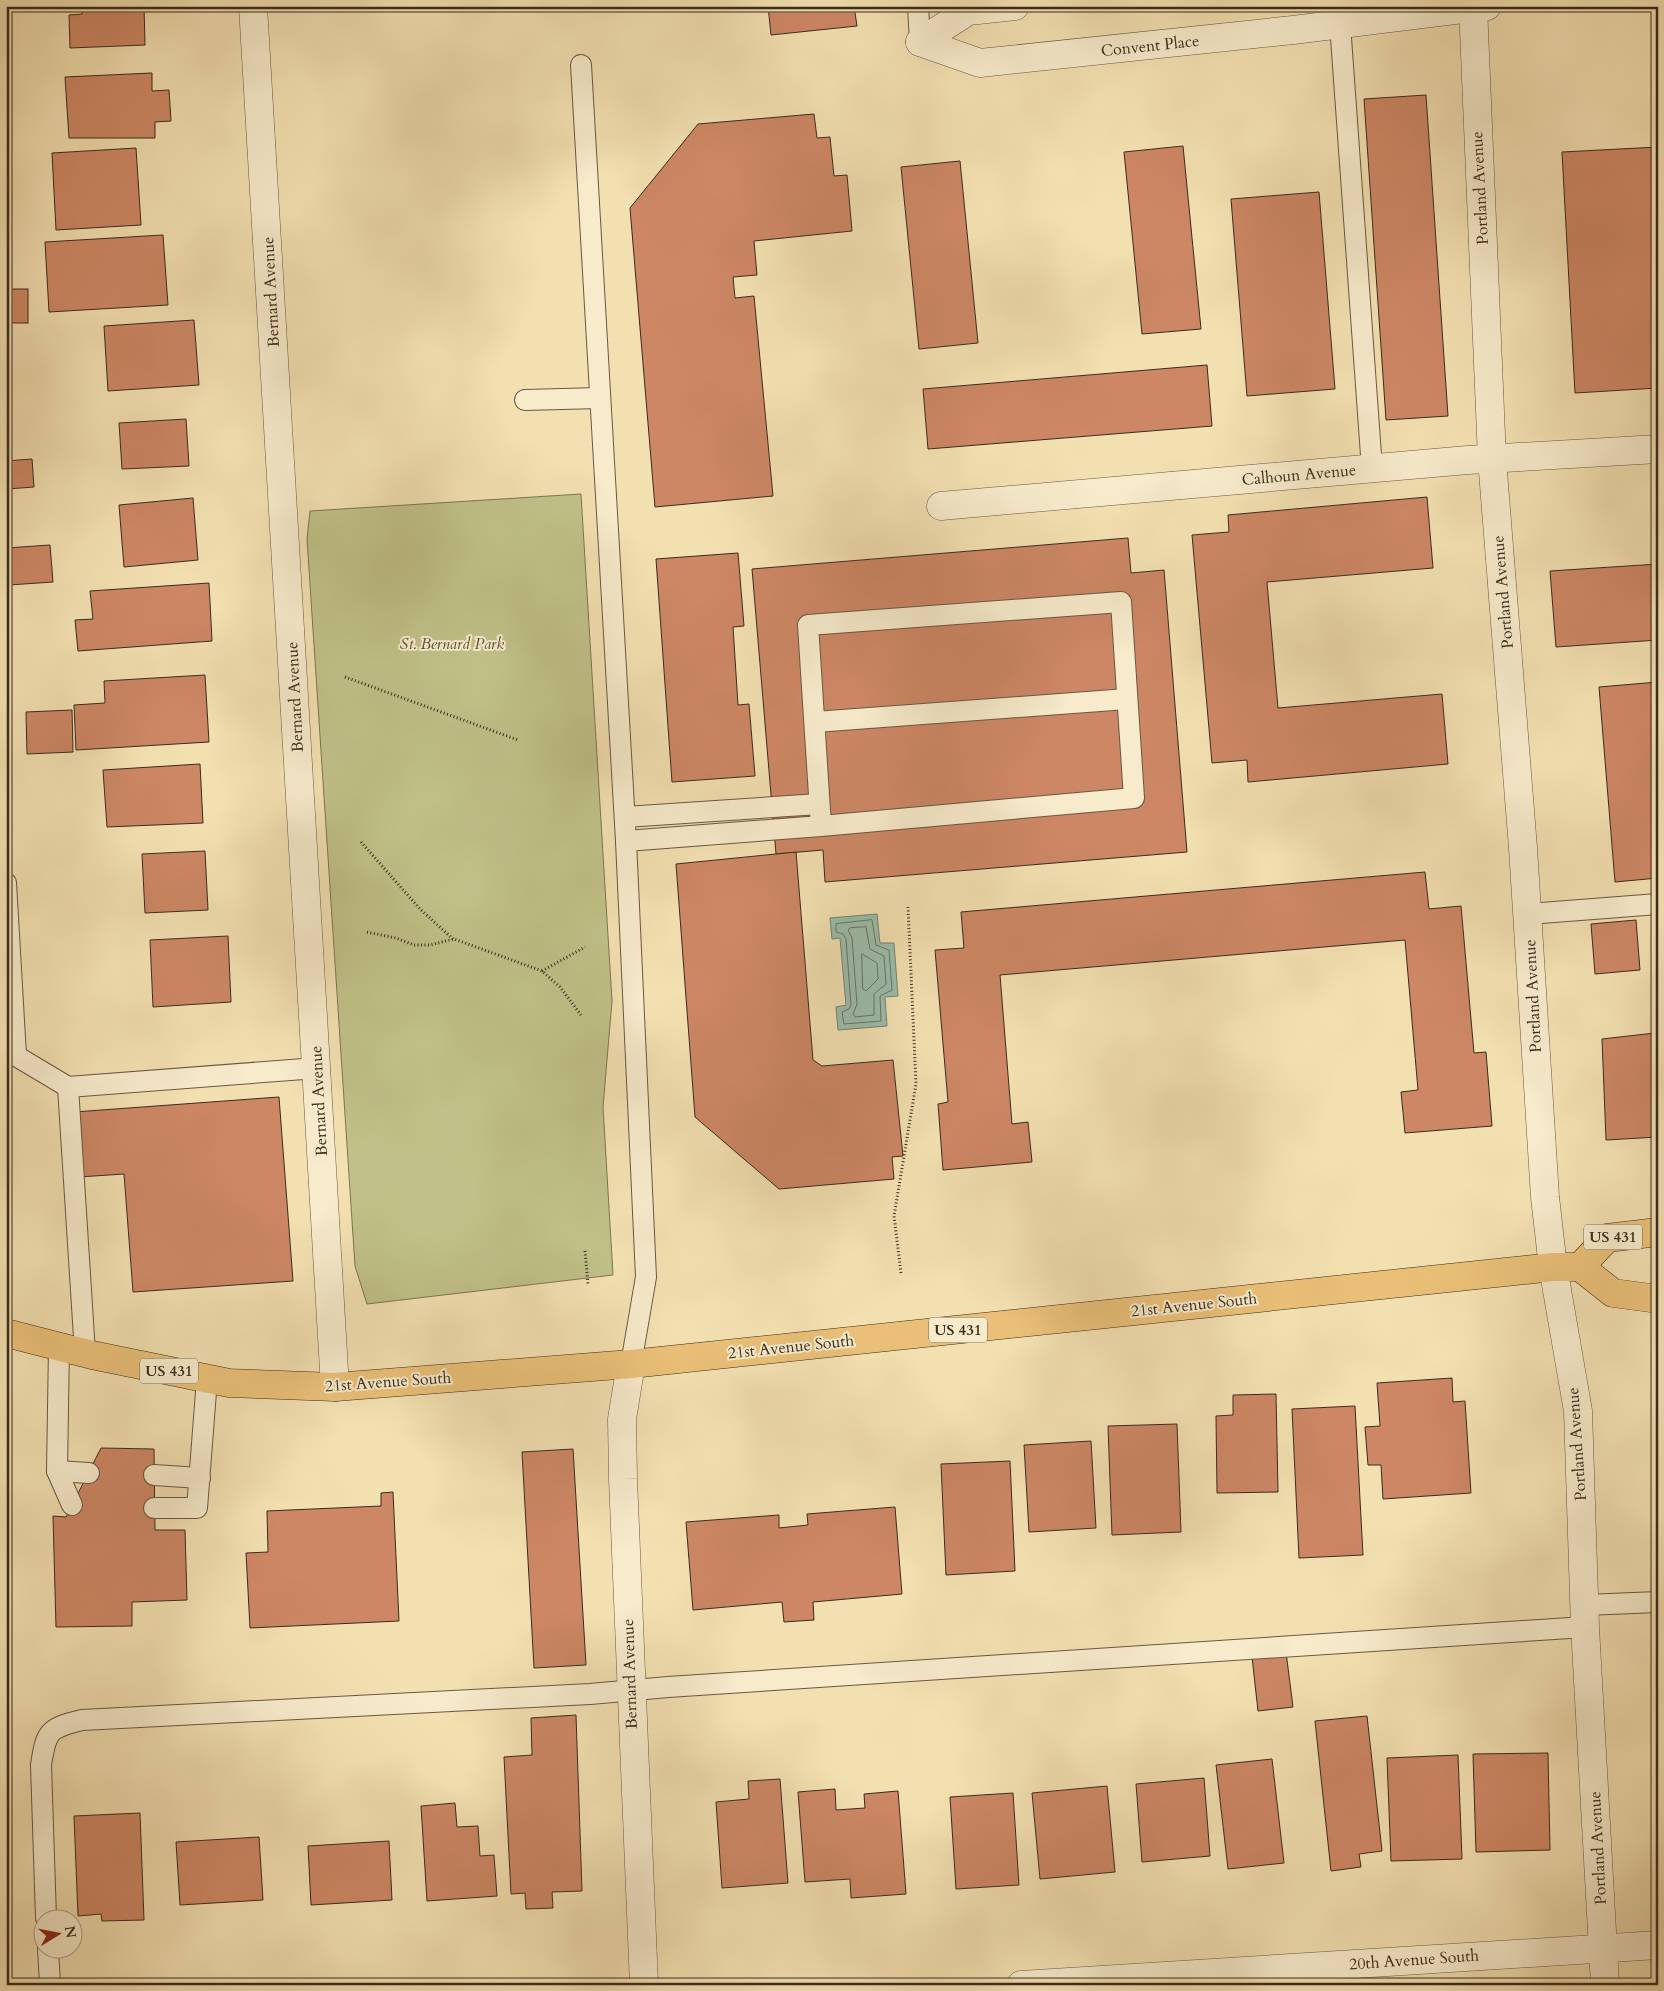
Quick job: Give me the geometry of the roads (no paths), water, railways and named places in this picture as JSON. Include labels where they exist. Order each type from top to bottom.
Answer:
[{"type":"main road","name":"US 431","points":[[1658,1232],[1607,1238],[1580,1267],[1613,1293],[1658,1298]]},
{"type":"main road","name":"21st Avenue South","points":[[6,1333],[85,1353],[229,1383],[335,1387],[631,1364],[1553,1267],[1580,1267]]},
{"type":"street","name":"Bernard Avenue","points":[[253,6],[335,1387]]},
{"type":"street","points":[[920,42],[968,11],[1015,6]]},
{"type":"street","name":"Convent Place","points":[[920,42],[980,63],[1478,7]]},
{"type":"street","name":"Portland Avenue","points":[[1478,7],[1492,459],[1528,914],[1545,1197],[1553,1267],[1578,1411],[1585,1616],[1605,1985]]},
{"type":"street","name":"Calhoun Avenue","points":[[941,506],[1492,459],[1658,449]]},
{"type":"street","name":"Bernard Avenue","points":[[631,1364],[622,1419],[630,1690],[644,1985]]},
{"type":"street","name":"20th Avenue South","points":[[1021,1985],[1658,1945]]},
{"type":"lane","points":[[918,6],[920,42]]},
{"type":"lane","points":[[1340,24],[1372,469]]},
{"type":"lane","points":[[581,65],[625,817],[646,1277],[631,1364]]},
{"type":"lane","points":[[526,400],[599,398]]},
{"type":"lane","points":[[626,840],[821,826],[1134,798],[1121,602],[808,625],[821,826]]},
{"type":"lane","points":[[815,722],[1127,699]]},
{"type":"lane","points":[[625,817],[819,804]]},
{"type":"lane","points":[[6,883],[11,1053],[68,1087],[317,1068]]},
{"type":"lane","points":[[1528,914],[1658,904]]},
{"type":"lane","points":[[68,1087],[85,1353]]},
{"type":"lane","points":[[59,1346],[57,1471],[72,1505]]},
{"type":"lane","points":[[154,1508],[197,1508],[207,1379]]},
{"type":"lane","points":[[57,1471],[89,1473]]},
{"type":"lane","points":[[154,1476],[200,1478]]},
{"type":"lane","points":[[46,1908],[41,1766],[44,1742],[58,1726],[91,1720],[630,1690],[1585,1616],[1658,1602]]},
{"type":"lane","points":[[49,1958],[50,1985]]},
{"type":"water","points":[[877,914],[880,943],[894,943],[898,996],[885,997],[887,1026],[838,1030],[836,1007],[846,1005],[840,938],[832,939],[830,918]]},
{"type":"park label","name":"St. Bernard Park","points":[[452,644]]}]
